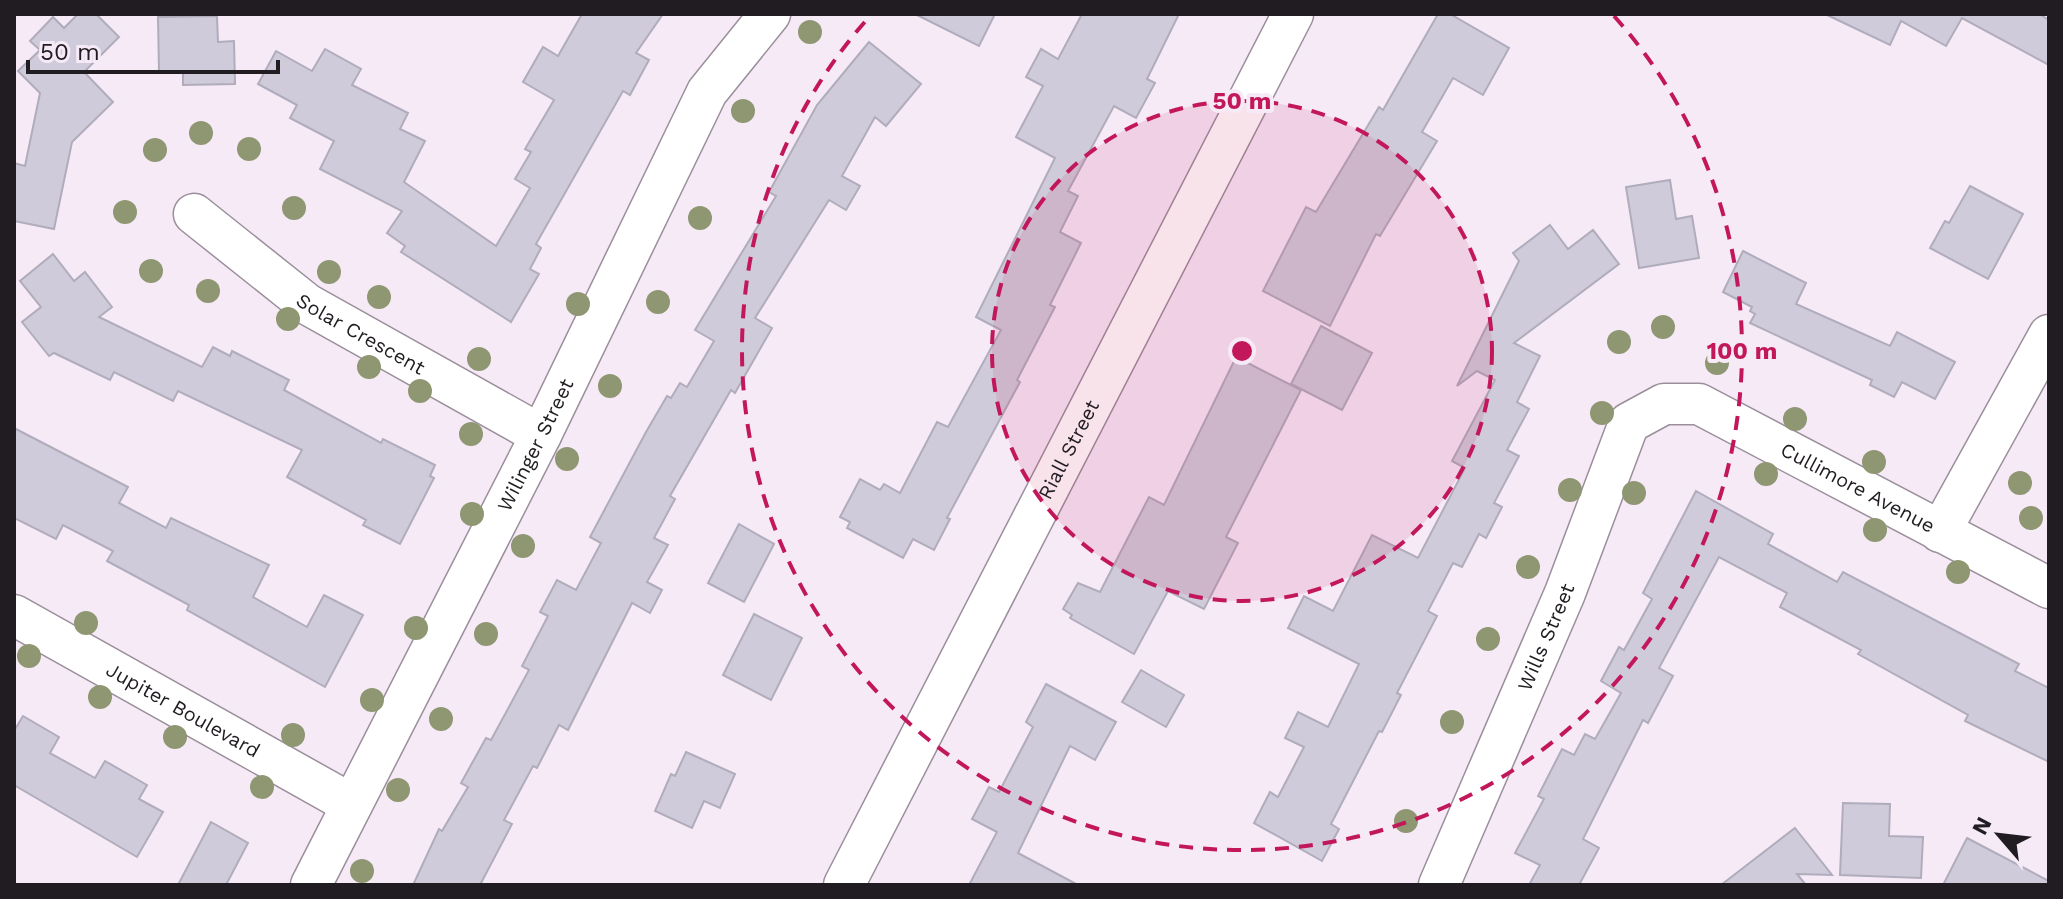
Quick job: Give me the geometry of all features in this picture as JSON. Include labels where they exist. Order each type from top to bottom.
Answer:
[{"type":"street","name":"Wilinger Street","points":[[311,885],[541,435],[707,92],[770,14]]},
{"type":"street","name":"Riall Street","points":[[844,885],[1293,14]]},
{"type":"street","name":"Solar Crescent","points":[[194,214],[307,304],[541,435]]},
{"type":"street","points":[[1940,532],[2049,335]]},
{"type":"street","name":"Cullimore Avenue","points":[[1664,404],[1699,404],[2049,588]]},
{"type":"street","name":"Wills Street","points":[[1439,885],[1565,593],[1629,423],[1664,404]]},
{"type":"street","name":"Jupiter Boulevard","points":[[14,615],[351,804]]},
{"type":"building","points":[[78,14],[96,14],[119,37],[84,72],[113,102],[72,142],[54,229],[14,221],[14,163],[25,166],[40,93],[18,71],[40,50],[30,41],[53,17],[64,28]]},
{"type":"building","points":[[582,14],[663,14],[636,53],[649,60],[630,95],[623,91],[536,244],[541,248],[530,269],[539,274],[511,322],[401,252],[405,246],[387,233],[402,211],[320,169],[334,141],[290,118],[297,105],[258,84],[276,51],[312,71],[325,49],[361,69],[352,85],[408,113],[400,129],[425,141],[404,182],[496,246],[530,188],[515,179],[531,152],[525,149],[554,100],[523,82],[543,47],[558,56]]},
{"type":"building","points":[[915,14],[995,14],[979,46]]},
{"type":"building","points":[[1082,14],[1179,14],[1147,79],[1155,83],[1136,118],[1114,106],[1068,191],[1078,196],[1060,232],[1081,243],[1050,305],[1055,307],[1017,380],[1020,382],[947,518],[950,519],[934,550],[913,539],[903,558],[847,528],[850,522],[840,517],[860,479],[880,490],[884,484],[900,493],[937,422],[948,427],[1001,330],[976,317],[1055,158],[1016,137],[1043,86],[1026,77],[1041,49],[1058,59]]},
{"type":"building","points":[[1438,14],[1450,14],[1509,48],[1483,95],[1453,78],[1422,132],[1437,141],[1380,236],[1376,234],[1330,326],[1263,291],[1306,207],[1316,212],[1379,107],[1383,110]]},
{"type":"building","points":[[1825,14],[2039,14],[2049,20],[2049,65],[1962,18],[1946,46],[1901,21],[1890,45]]},
{"type":"building","points":[[217,16],[218,42],[234,41],[235,84],[183,85],[183,72],[159,72],[158,17]]},
{"type":"building","points":[[869,42],[921,84],[886,126],[875,117],[842,176],[860,186],[846,210],[829,200],[755,318],[772,328],[735,393],[731,390],[670,496],[675,499],[654,538],[668,545],[647,582],[662,590],[650,613],[632,603],[568,730],[559,725],[537,768],[533,766],[504,820],[512,824],[480,885],[413,885],[439,829],[442,831],[468,787],[461,783],[486,738],[491,740],[529,670],[522,666],[548,616],[540,612],[557,580],[576,590],[601,543],[590,537],[646,432],[667,396],[671,398],[680,383],[687,387],[714,341],[695,330],[776,196],[769,192],[817,105]]},
{"type":"building","points":[[1670,180],[1676,219],[1692,216],[1699,258],[1639,268],[1626,187]]},
{"type":"building","points":[[1970,186],[2023,214],[1988,279],[1930,248],[1945,221],[1949,223]]},
{"type":"building","points":[[1550,225],[1568,249],[1593,230],[1619,264],[1514,343],[1540,356],[1517,402],[1529,409],[1507,450],[1519,456],[1494,503],[1502,507],[1486,538],[1479,534],[1462,567],[1453,563],[1428,611],[1437,616],[1397,693],[1401,695],[1331,824],[1339,829],[1322,861],[1254,823],[1270,792],[1278,797],[1304,747],[1285,738],[1298,712],[1328,727],[1359,664],[1288,628],[1304,596],[1333,611],[1372,535],[1418,558],[1465,468],[1452,461],[1495,380],[1477,371],[1457,386],[1519,261],[1513,253]]},
{"type":"building","points":[[1743,251],[1806,283],[1796,304],[1890,346],[1897,332],[1955,362],[1935,399],[1902,382],[1894,397],[1870,385],[1872,380],[1750,323],[1755,314],[1750,311],[1752,307],[1723,292]]},
{"type":"building","points":[[53,254],[74,281],[85,272],[112,307],[99,317],[202,367],[213,347],[230,356],[232,351],[289,380],[284,390],[381,443],[383,439],[435,465],[430,476],[434,478],[400,544],[363,525],[366,520],[287,477],[302,450],[178,391],[173,401],[114,372],[110,380],[54,353],[49,356],[22,322],[41,307],[20,281]]},
{"type":"building","points":[[1321,326],[1372,353],[1342,410],[1291,384]]},
{"type":"building","points":[[1236,357],[1301,390],[1226,537],[1238,543],[1204,609],[1168,591],[1134,654],[1070,618],[1072,615],[1063,609],[1078,583],[1100,592],[1149,497],[1164,505]]},
{"type":"building","points":[[14,428],[128,487],[119,503],[166,528],[171,518],[269,565],[253,597],[307,627],[324,595],[363,615],[325,687],[187,610],[189,605],[107,561],[113,551],[63,525],[56,539],[14,518]]},
{"type":"building","points":[[1696,491],[1773,534],[1768,544],[1837,582],[1843,572],[2019,664],[2015,671],[2049,688],[2049,762],[1965,721],[1968,715],[1858,654],[1861,650],[1780,607],[1787,593],[1719,557],[1659,668],[1673,676],[1648,723],[1643,720],[1583,839],[1599,848],[1579,885],[1529,885],[1540,865],[1515,853],[1544,799],[1538,796],[1562,749],[1574,755],[1585,734],[1595,739],[1621,693],[1601,681],[1619,647],[1624,650],[1652,599],[1643,593]]},
{"type":"building","points":[[739,524],[774,544],[744,602],[708,583]]},
{"type":"building","points":[[754,614],[802,638],[771,700],[723,675]]},
{"type":"building","points":[[1141,670],[1184,695],[1166,727],[1122,702]]},
{"type":"building","points":[[1046,684],[1116,722],[1095,760],[1070,746],[1018,853],[1078,885],[969,885],[997,832],[972,819],[989,787],[999,792],[1033,727],[1026,722]]},
{"type":"building","points":[[23,716],[59,737],[50,753],[95,778],[105,761],[147,785],[139,799],[163,812],[137,857],[14,785],[14,731]]},
{"type":"building","points":[[686,752],[735,774],[720,808],[704,801],[692,828],[655,811],[671,774],[675,776]]},
{"type":"building","points":[[1843,803],[1890,804],[1889,836],[1923,837],[1921,878],[1840,875]]},
{"type":"building","points":[[211,822],[248,843],[226,885],[178,885]]},
{"type":"building","points":[[1795,828],[1832,875],[1797,874],[1806,885],[1721,885]]},
{"type":"building","points":[[1967,838],[2049,881],[2049,885],[1943,885]]}]
